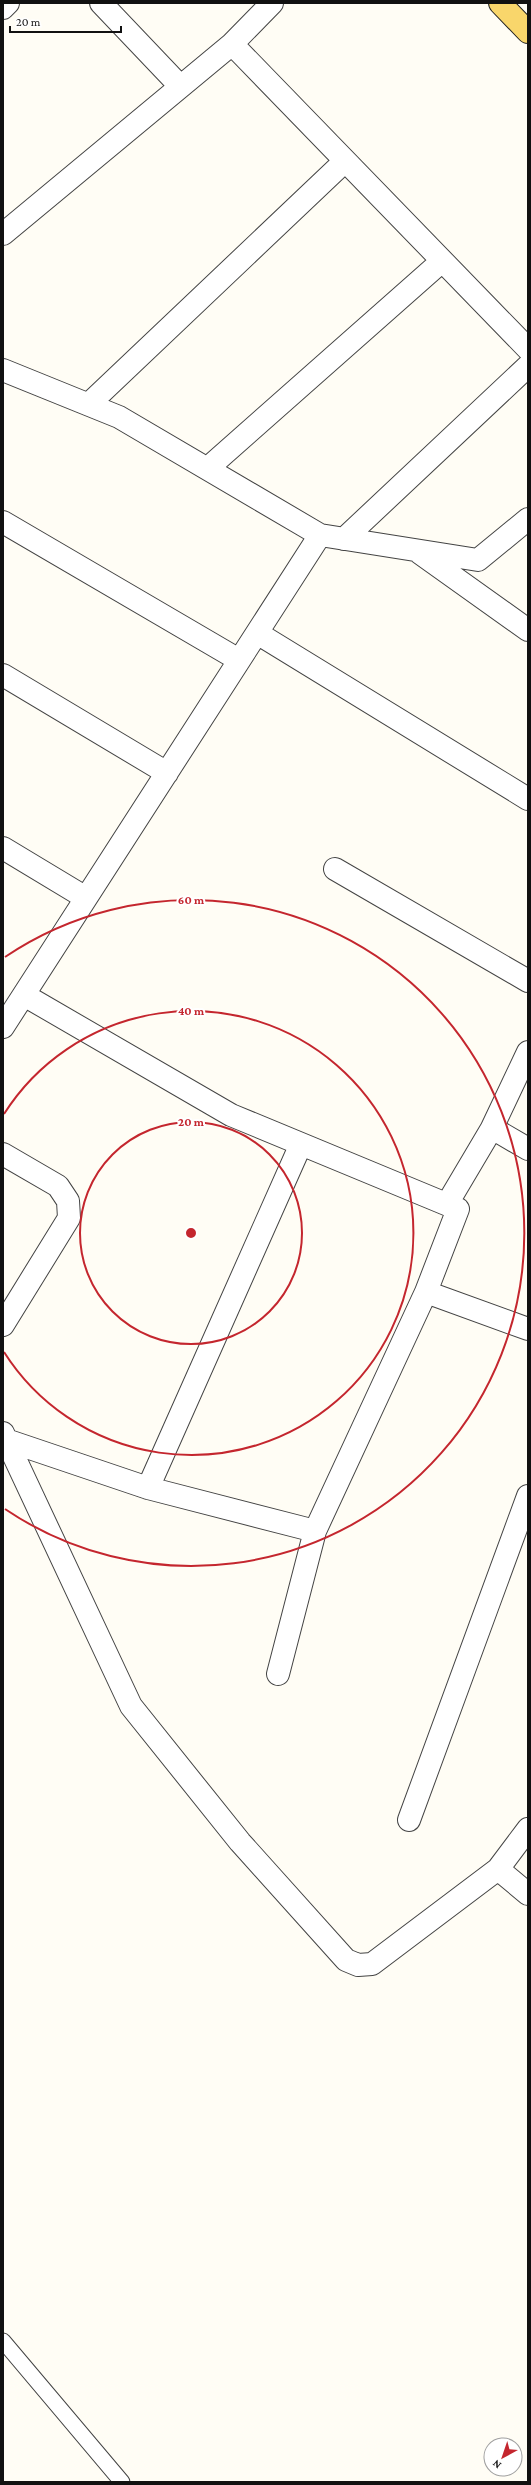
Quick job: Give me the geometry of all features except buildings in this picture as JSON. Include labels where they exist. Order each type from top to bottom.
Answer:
[{"type":"main road","points":[[500,3],[528,32]]},
{"type":"street","points":[[3,8],[8,3]]},
{"type":"street","points":[[101,3],[180,86]]},
{"type":"street","points":[[3,234],[232,44],[272,3]]},
{"type":"street","points":[[232,44],[528,349]]},
{"type":"street","points":[[89,404],[345,160]]},
{"type":"street","points":[[208,468],[442,261]]},
{"type":"street","points":[[344,539],[528,366]]},
{"type":"street","points":[[3,370],[119,417],[320,535],[478,560],[528,519]]},
{"type":"street","points":[[3,522],[239,660]]},
{"type":"street","points":[[3,1027],[320,535]]},
{"type":"street","points":[[416,550],[528,630]]},
{"type":"street","points":[[257,633],[528,799]]},
{"type":"street","points":[[3,675],[167,773]]},
{"type":"street","points":[[3,848],[86,898]]},
{"type":"street","points":[[335,869],[528,981]]},
{"type":"street","points":[[24,995],[231,1115],[458,1208],[426,1292],[315,1531],[278,1674]]},
{"type":"street","points":[[447,1204],[492,1128],[528,1052]]},
{"type":"street","points":[[492,1128],[528,1149]]},
{"type":"street","points":[[148,1488],[301,1144]]},
{"type":"street","points":[[3,1154],[58,1186],[68,1201],[69,1218],[3,1325]]},
{"type":"street","points":[[426,1292],[528,1329]]},
{"type":"street","points":[[4,1436],[148,1488],[315,1531]]},
{"type":"street","points":[[4,1436],[131,1706],[240,1842],[346,1960],[358,1965],[372,1964],[498,1869],[528,1829]]},
{"type":"street","points":[[409,1820],[528,1496]]},
{"type":"street","points":[[498,1869],[528,1894]]},
{"type":"lane","points":[[3,2341],[122,2482]]}]
